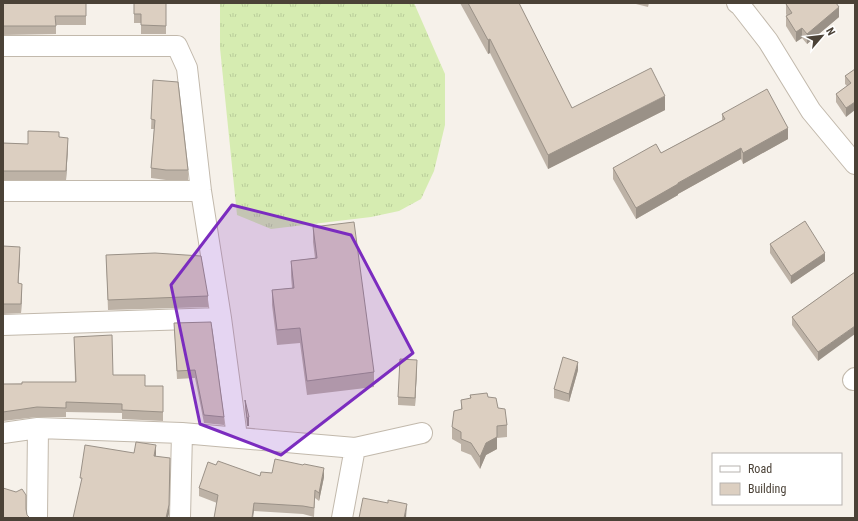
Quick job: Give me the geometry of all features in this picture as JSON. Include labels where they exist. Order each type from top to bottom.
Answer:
[{"type":"street","points":[[737,3],[768,41],[811,111],[855,164]]},
{"type":"street","points":[[3,46],[177,46],[187,68],[201,191],[221,318],[237,437]]},
{"type":"street","points":[[3,191],[201,191]]},
{"type":"street","points":[[3,325],[221,318]]},
{"type":"street","points":[[37,518],[38,428]]},
{"type":"street","points":[[3,433],[38,428],[182,433],[355,448],[422,433]]},
{"type":"street","points":[[180,518],[182,433]]},
{"type":"street","points":[[342,518],[355,448]]},
{"type":"highlighted area","points":[[232,205],[351,235],[413,353],[281,455],[200,424],[171,285]]},
{"type":"green space","points":[[220,3],[414,3],[445,74],[445,125],[434,171],[421,199],[399,211],[371,217],[271,229],[237,215],[220,48]]},
{"type":"building","points":[[3,3],[86,3],[86,16],[55,16],[56,26],[3,26]]},
{"type":"building","points":[[134,3],[166,3],[166,26],[141,25],[141,14],[134,14]]},
{"type":"building","points":[[468,3],[519,3],[572,108],[651,68],[665,96],[548,155],[490,39],[488,40]]},
{"type":"building","points":[[836,3],[839,7],[807,34],[802,28],[796,32],[786,16],[792,13],[786,4]]},
{"type":"building","points":[[855,69],[855,102],[846,108],[836,94],[851,83],[845,76]]},
{"type":"building","points":[[153,80],[178,82],[188,170],[151,168],[155,120],[151,119]]},
{"type":"building","points":[[767,89],[788,128],[743,153],[741,148],[636,208],[613,168],[656,144],[661,153],[725,119],[722,114]]},
{"type":"building","points":[[28,131],[59,132],[59,137],[68,138],[66,171],[3,171],[3,143],[28,144]]},
{"type":"building","points":[[805,221],[825,253],[791,276],[770,244]]},
{"type":"building","points":[[354,222],[374,372],[307,381],[300,328],[277,330],[272,290],[294,288],[291,261],[317,258],[313,227]]},
{"type":"building","points":[[3,246],[20,247],[18,283],[22,284],[21,304],[3,304]]},
{"type":"building","points":[[155,253],[201,256],[208,296],[108,300],[106,255]]},
{"type":"building","points":[[855,272],[855,326],[818,352],[792,317]]},
{"type":"building","points":[[211,322],[224,417],[204,415],[195,370],[177,371],[174,323]]},
{"type":"building","points":[[112,335],[113,375],[145,375],[145,386],[163,386],[163,412],[122,410],[122,404],[66,402],[66,408],[37,407],[3,412],[3,384],[22,384],[22,382],[76,382],[74,337]]},
{"type":"building","points":[[563,357],[578,362],[569,394],[554,389]]},
{"type":"building","points":[[400,359],[417,360],[415,398],[398,397]]},
{"type":"building","points":[[487,393],[488,397],[496,398],[498,408],[505,409],[507,425],[497,426],[497,437],[486,443],[480,457],[471,443],[461,439],[461,432],[452,427],[454,411],[462,409],[461,400],[471,398],[470,395]]},
{"type":"building","points":[[245,400],[249,417],[247,418]]},
{"type":"building","points":[[136,442],[156,445],[154,456],[170,458],[169,505],[166,518],[73,518],[82,478],[80,478],[85,445],[134,453]]},
{"type":"building","points":[[275,459],[324,468],[319,493],[315,490],[314,508],[254,503],[252,518],[214,518],[218,495],[199,488],[208,462],[216,465],[218,461],[260,476],[261,472],[272,473]]},
{"type":"building","points":[[3,488],[16,492],[22,489],[26,495],[27,515],[30,518],[3,518]]},
{"type":"building","points":[[363,498],[388,503],[388,500],[407,504],[404,518],[359,518]]}]
